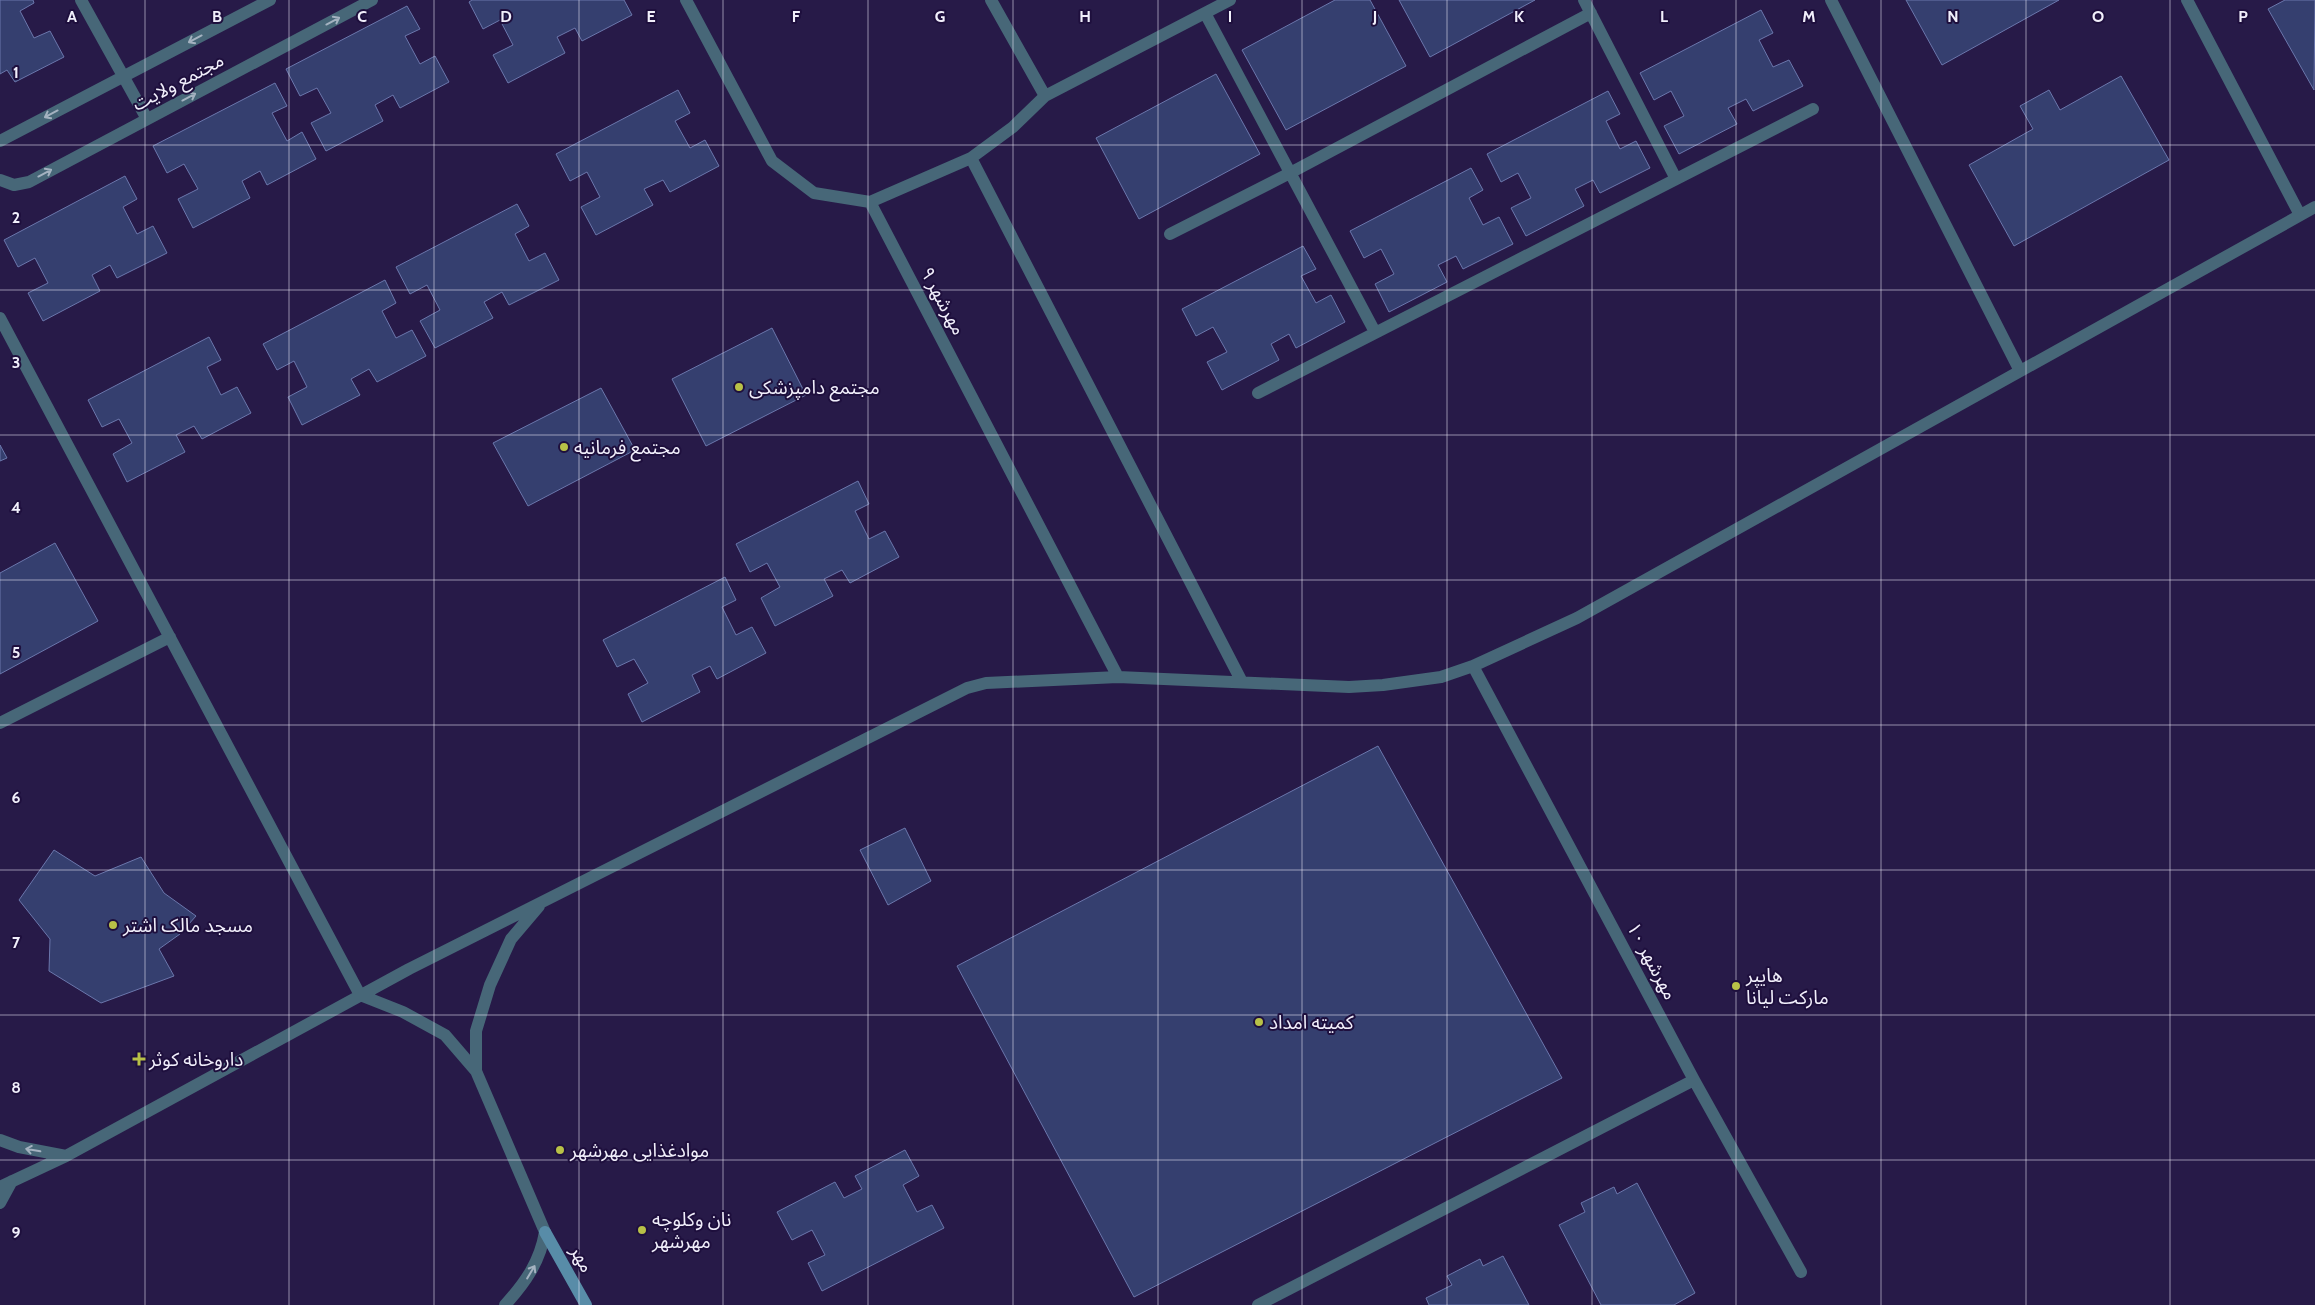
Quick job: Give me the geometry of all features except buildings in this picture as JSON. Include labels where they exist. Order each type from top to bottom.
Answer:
[{"type":"street","points":[[82,0],[147,119]]},
{"type":"street","name":"مجتمع ولایت","points":[[0,142],[270,0]]},
{"type":"street","name":"مجتمع ولایت","points":[[0,180],[14,185],[29,182],[372,0]]},
{"type":"street","points":[[686,0],[772,161],[814,193],[870,202],[972,158],[1013,127],[1044,96],[1230,0]]},
{"type":"street","points":[[992,0],[1044,96]]},
{"type":"street","points":[[1584,0],[1676,179]]},
{"type":"street","points":[[1831,0],[2020,371]]},
{"type":"street","points":[[2187,0],[2300,215]]},
{"type":"street","points":[[1205,13],[1375,332]]},
{"type":"street","points":[[1170,234],[1290,173],[1591,13]]},
{"type":"street","points":[[1258,393],[1813,109]]},
{"type":"street","points":[[972,158],[1242,682]]},
{"type":"street","name":"مهرشهر ۹","points":[[870,202],[1118,677]]},
{"type":"street","points":[[0,1187],[66,1156],[360,995],[967,688],[986,683],[1118,677],[1349,687],[1440,677],[1473,666],[1577,618],[2315,207]]},
{"type":"street","points":[[0,318],[360,995],[404,1012],[445,1035],[476,1071],[545,1232],[540,1255],[532,1270],[505,1305]]},
{"type":"street","points":[[0,723],[170,637]]},
{"type":"street","name":"مهرشهر ۱۰","points":[[1473,666],[1694,1080],[1801,1272]]},
{"type":"street","points":[[476,1071],[476,1031],[490,985],[511,939],[543,901]]},
{"type":"street","points":[[1258,1305],[1694,1080]]},
{"type":"street","points":[[0,1140],[19,1147],[66,1156]]},
{"type":"street","points":[[0,1203],[12,1181]]},
{"type":"street","name":"مهر","points":[[545,1232],[586,1305]]},
{"type":"place","name":"مجتمع دامپزشکی","points":[[739,387]]},
{"type":"place","name":"مجتمع فرمانیه","points":[[564,447]]},
{"type":"place","name":"مسجد مالک اشتر","points":[[113,925]]},
{"type":"place","name":"هایپر مارکت لیانا","points":[[1736,986]]},
{"type":"place","name":"کمیته امداد","points":[[1259,1022]]},
{"type":"place","name":"داروخانه کوثر","points":[[139,1059]]},
{"type":"place","name":"موادغذایی مهرشهر","points":[[560,1150]]},
{"type":"place","name":"نان وکلوچه مهرشهر","points":[[642,1230]]}]
